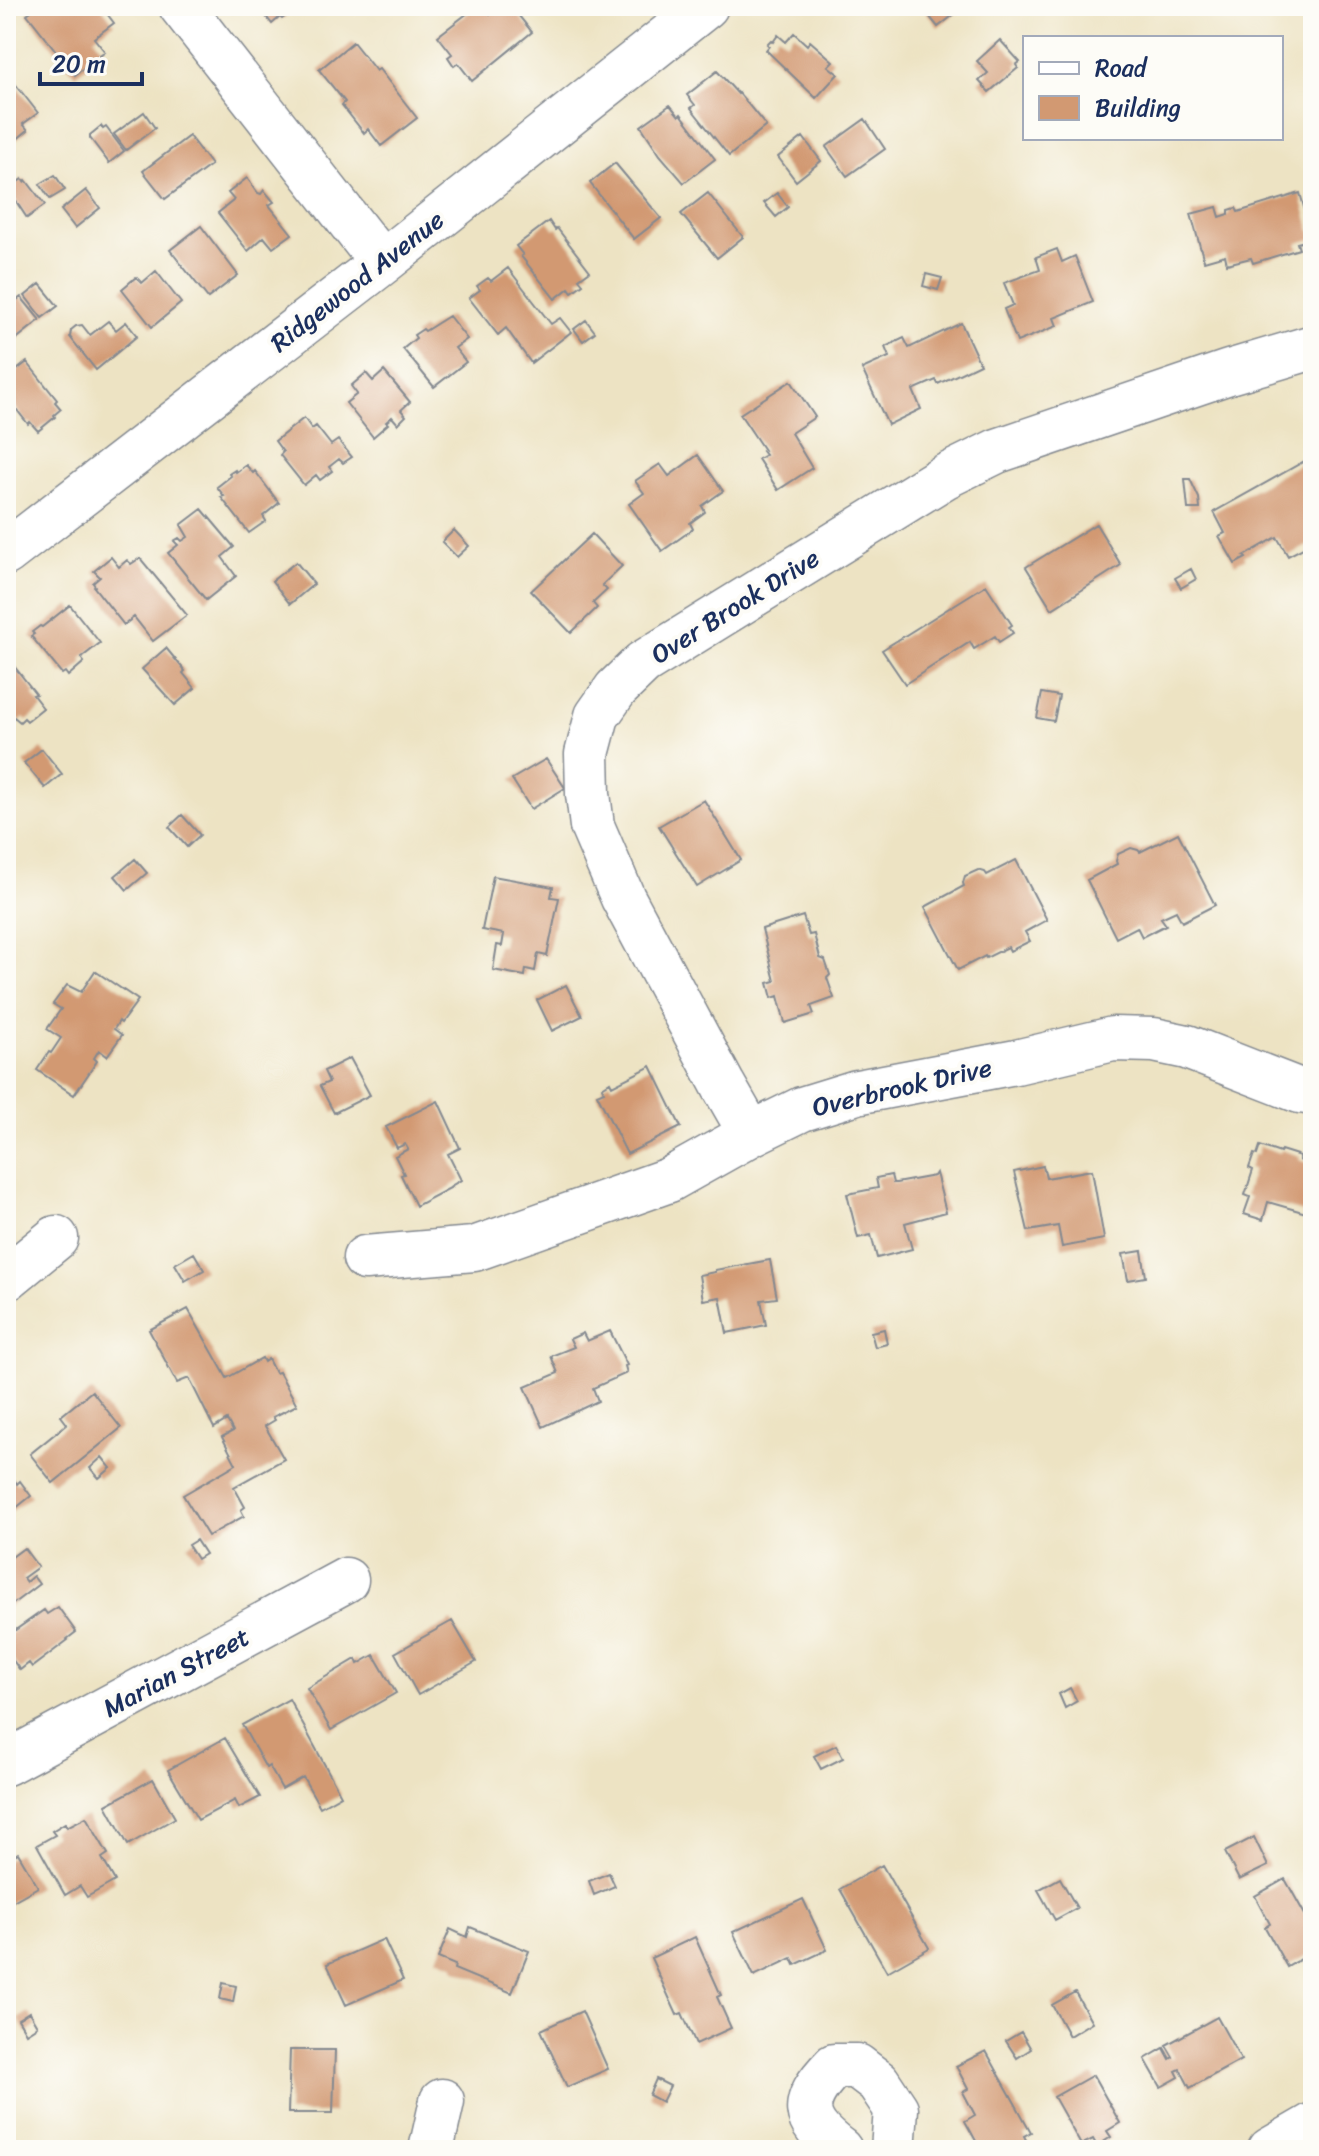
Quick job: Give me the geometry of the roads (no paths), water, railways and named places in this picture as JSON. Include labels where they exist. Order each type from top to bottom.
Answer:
[{"type":"street","points":[[181,6],[382,263]]},
{"type":"street","name":"Ridgewood Avenue","points":[[6,553],[382,263],[706,6]]},
{"type":"street","name":"Over Brook Drive","points":[[751,1134],[623,898],[592,826],[587,754],[597,716],[603,707],[616,689],[643,663],[944,477],[997,451],[1214,377],[1313,347]]},
{"type":"street","name":"Overbrook Drive","points":[[365,1258],[474,1249],[669,1180],[802,1109],[857,1092],[1016,1062],[1113,1039],[1154,1040],[1187,1047],[1300,1091],[1313,1093]]},
{"type":"street","points":[[6,1279],[56,1238]]},
{"type":"street","name":"Marian Street","points":[[6,1763],[346,1580]]},
{"type":"street","points":[[840,2150],[813,2125],[809,2102],[817,2084],[834,2066],[857,2066],[878,2082],[896,2109],[893,2150]]},
{"type":"street","points":[[431,2150],[442,2101]]},
{"type":"street","points":[[1270,2150],[1313,2125]]}]
